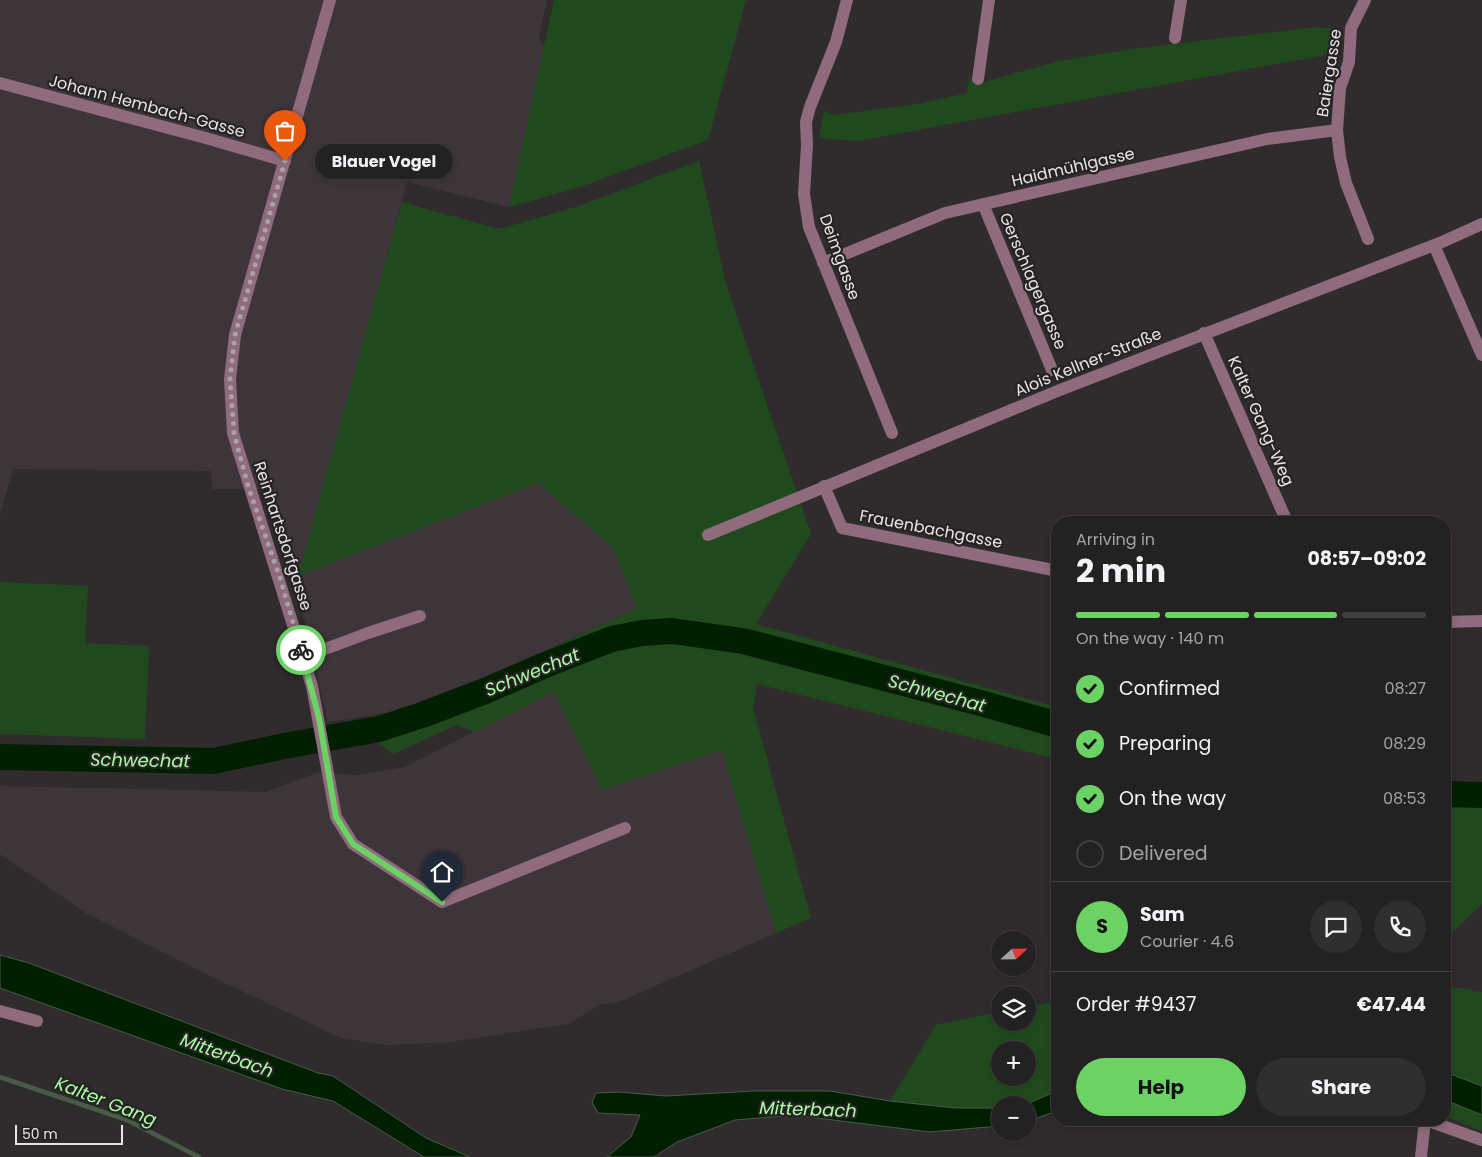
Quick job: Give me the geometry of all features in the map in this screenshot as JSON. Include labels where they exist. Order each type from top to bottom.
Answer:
[{"type":"street","name":"Reinhartsdorfgasse","points":[[330,0],[235,335],[230,379],[234,433],[248,486],[280,578],[304,657],[319,718],[336,817],[353,844],[442,902],[625,828]]},
{"type":"street","name":"Deimgasse","points":[[847,0],[836,42],[810,107],[806,122],[807,145],[804,194],[809,227],[892,433]]},
{"type":"street","points":[[978,79],[989,0]]},
{"type":"street","points":[[1175,38],[1180,0]]},
{"type":"street","name":"Baiergasse","points":[[1365,0],[1351,28],[1349,62],[1340,88],[1337,130],[1340,157],[1346,183],[1368,239]]},
{"type":"street","name":"Johann Hembach-Gasse","points":[[0,83],[285,161]]},
{"type":"street","name":"Haidmühlgasse","points":[[824,263],[945,213],[1267,139],[1337,130]]},
{"type":"street","name":"Gerschlagergasse","points":[[983,204],[1052,370]]},
{"type":"street","name":"Alois Kellner-Straße","points":[[708,535],[1060,390],[1434,245],[1482,224]]},
{"type":"street","points":[[1434,245],[1482,355]]},
{"type":"street","name":"Kalter Gang-Weg","points":[[1204,333],[1284,516]]},
{"type":"street","name":"Frauenbachgasse","points":[[824,486],[842,528],[1051,570]]},
{"type":"street","points":[[304,657],[420,616]]},
{"type":"street","points":[[1451,622],[1482,620]]},
{"type":"street","points":[[0,1011],[37,1021]]},
{"type":"street","points":[[1421,1157],[1424,1126]]},
{"type":"street","points":[[1442,1126],[1482,1140]]},
{"type":"shaded area","points":[[0,0],[547,0],[539,37],[544,46],[509,207],[407,182],[299,576],[538,483],[613,548],[637,608],[425,707],[328,722],[292,566],[270,489],[212,489],[211,471],[13,469],[0,515]]},
{"type":"shaded area","points":[[554,0],[746,0],[708,140],[583,186],[509,207]]},
{"type":"shaded area","points":[[1316,27],[1339,29],[1331,54],[858,141],[819,138],[824,111],[834,115],[918,104],[967,93],[969,78],[984,82],[1059,61],[1131,49]]},
{"type":"shaded area","points":[[699,161],[726,284],[811,534],[756,624],[1051,705],[1051,758],[757,684],[753,708],[811,918],[776,933],[722,750],[602,790],[554,692],[475,732],[457,725],[393,754],[376,741],[473,704],[536,656],[637,608],[613,548],[538,483],[298,576],[402,202],[499,229],[579,206]]},
{"type":"shaded area","points":[[0,582],[88,586],[85,643],[149,646],[145,739],[0,734]]},
{"type":"shaded area","points":[[554,691],[602,790],[722,750],[776,933],[621,1001],[599,1005],[568,1024],[450,1042],[386,1045],[341,1038],[206,974],[86,913],[0,854],[0,786],[265,792],[317,773],[358,775],[405,767]]},
{"type":"shaded area","points":[[1451,785],[1482,785],[1482,904],[1451,933]]},
{"type":"shaded area","points":[[1451,987],[1482,992],[1482,1086],[1451,1074]]},
{"type":"shaded area","points":[[1051,1002],[1051,1094],[1036,1100],[1036,1096],[991,1096],[991,1108],[955,1108],[890,1101],[936,1025],[991,1014],[991,1031],[1036,1031],[1036,1005]]},
{"type":"shaded area","points":[[1451,1102],[1482,1115],[1482,1131],[1451,1118]]},
{"type":"water","name":"Mitterbach","points":[[0,955],[29,963],[318,1073],[333,1076],[426,1138],[470,1157],[424,1157],[333,1101],[282,1089],[0,988]]},
{"type":"water","points":[[1451,1074],[1482,1086],[1482,1115],[1451,1102]]},
{"type":"water","name":"Mitterbach","points":[[754,1091],[830,1091],[890,1101],[955,1108],[991,1108],[991,1127],[930,1132],[793,1115],[735,1120],[677,1142],[654,1157],[607,1157],[631,1137],[640,1115],[598,1113],[592,1102],[596,1093],[619,1092],[666,1096]]},
{"type":"water","points":[[1051,1094],[1051,1113],[1036,1118],[1036,1100]]},
{"type":"waterway","name":"Schwechat","points":[[0,757],[214,761],[379,729],[485,691],[612,639],[642,633],[672,631],[743,641],[1051,723]]},
{"type":"waterway","name":"Schwechat","points":[[1451,794],[1482,795]]},
{"type":"waterway","name":"Kalter Gang","points":[[0,1077],[127,1120],[199,1157]]},
{"type":"way so far","points":[[285,161],[235,335],[230,379],[234,433],[248,486],[280,578],[301,650]]},
{"type":"place","name":"Blauer Vogel","points":[[285,161]]},
{"type":"route","points":[[301,650],[319,718],[336,817],[353,844],[442,902]]}]
